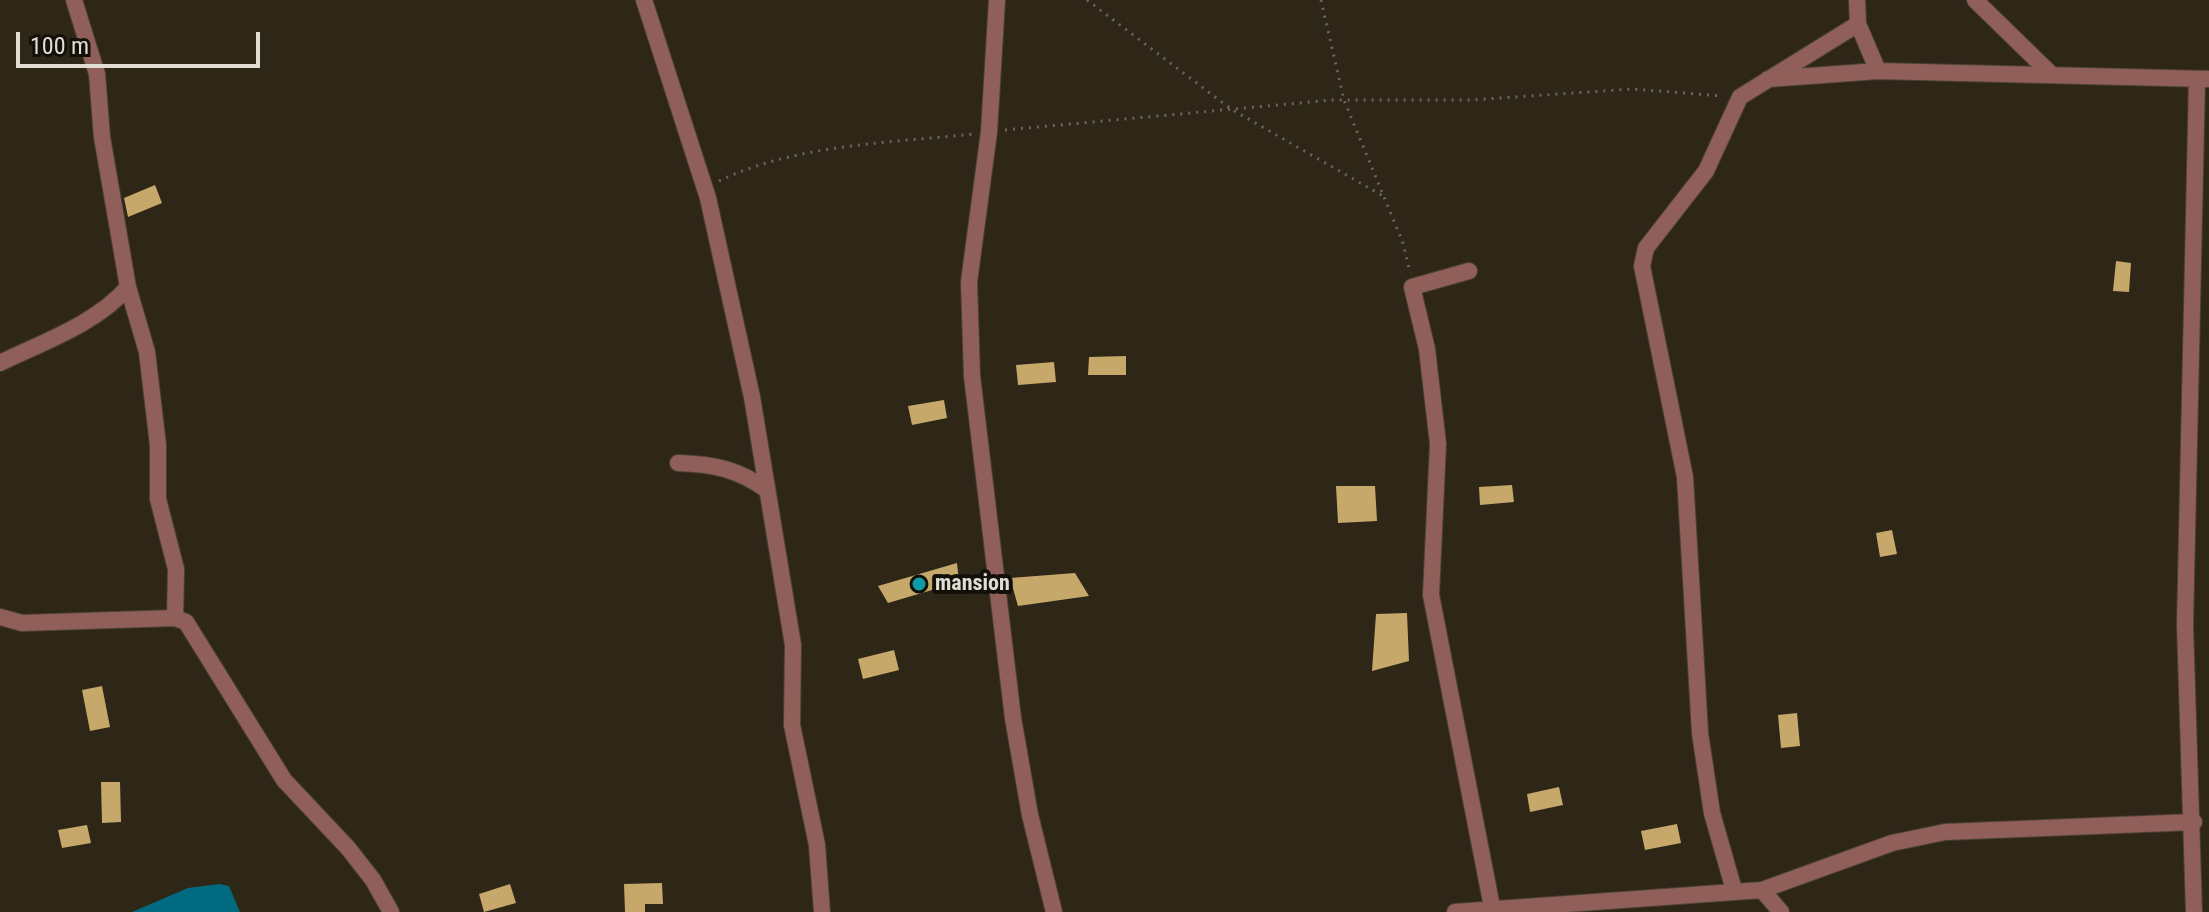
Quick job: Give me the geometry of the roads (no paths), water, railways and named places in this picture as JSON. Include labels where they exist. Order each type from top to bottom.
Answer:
[{"type":"street","points":[[74,0],[97,74],[102,137],[128,287],[147,352],[158,445],[158,499],[176,569],[175,618]]},
{"type":"street","points":[[644,0],[704,188],[752,397],[793,645],[792,725],[817,845],[822,912]]},
{"type":"street","points":[[997,0],[989,132],[969,282],[972,376],[1013,718],[1030,815],[1054,912]]},
{"type":"street","points":[[1857,0],[1858,24],[1878,71]]},
{"type":"street","points":[[1975,0],[2052,75]]},
{"type":"street","points":[[1734,890],[1712,813],[1700,733],[1685,477],[1642,266],[1646,248],[1706,171],[1740,97],[1858,24]]},
{"type":"street","points":[[1763,80],[1878,71],[2203,79],[2185,625],[2201,807],[2194,822],[2194,912]]},
{"type":"street","points":[[1469,271],[1412,287],[1427,349],[1438,444],[1431,595],[1493,910]]},
{"type":"street","points":[[0,363],[75,327],[117,300],[128,287]]},
{"type":"street","points":[[678,463],[723,466],[747,475],[767,490]]},
{"type":"street","points":[[0,617],[34,624],[175,618],[192,630],[284,780],[348,848],[373,880],[391,912]]},
{"type":"street","points":[[1455,912],[1762,890],[1892,843],[1945,832],[2194,822]]},
{"type":"street","points":[[1762,890],[1781,912]]},
{"type":"water","points":[[219,884],[229,886],[240,912],[132,912],[188,888]]},
{"type":"place","name":"mansion","points":[[919,584]]}]
